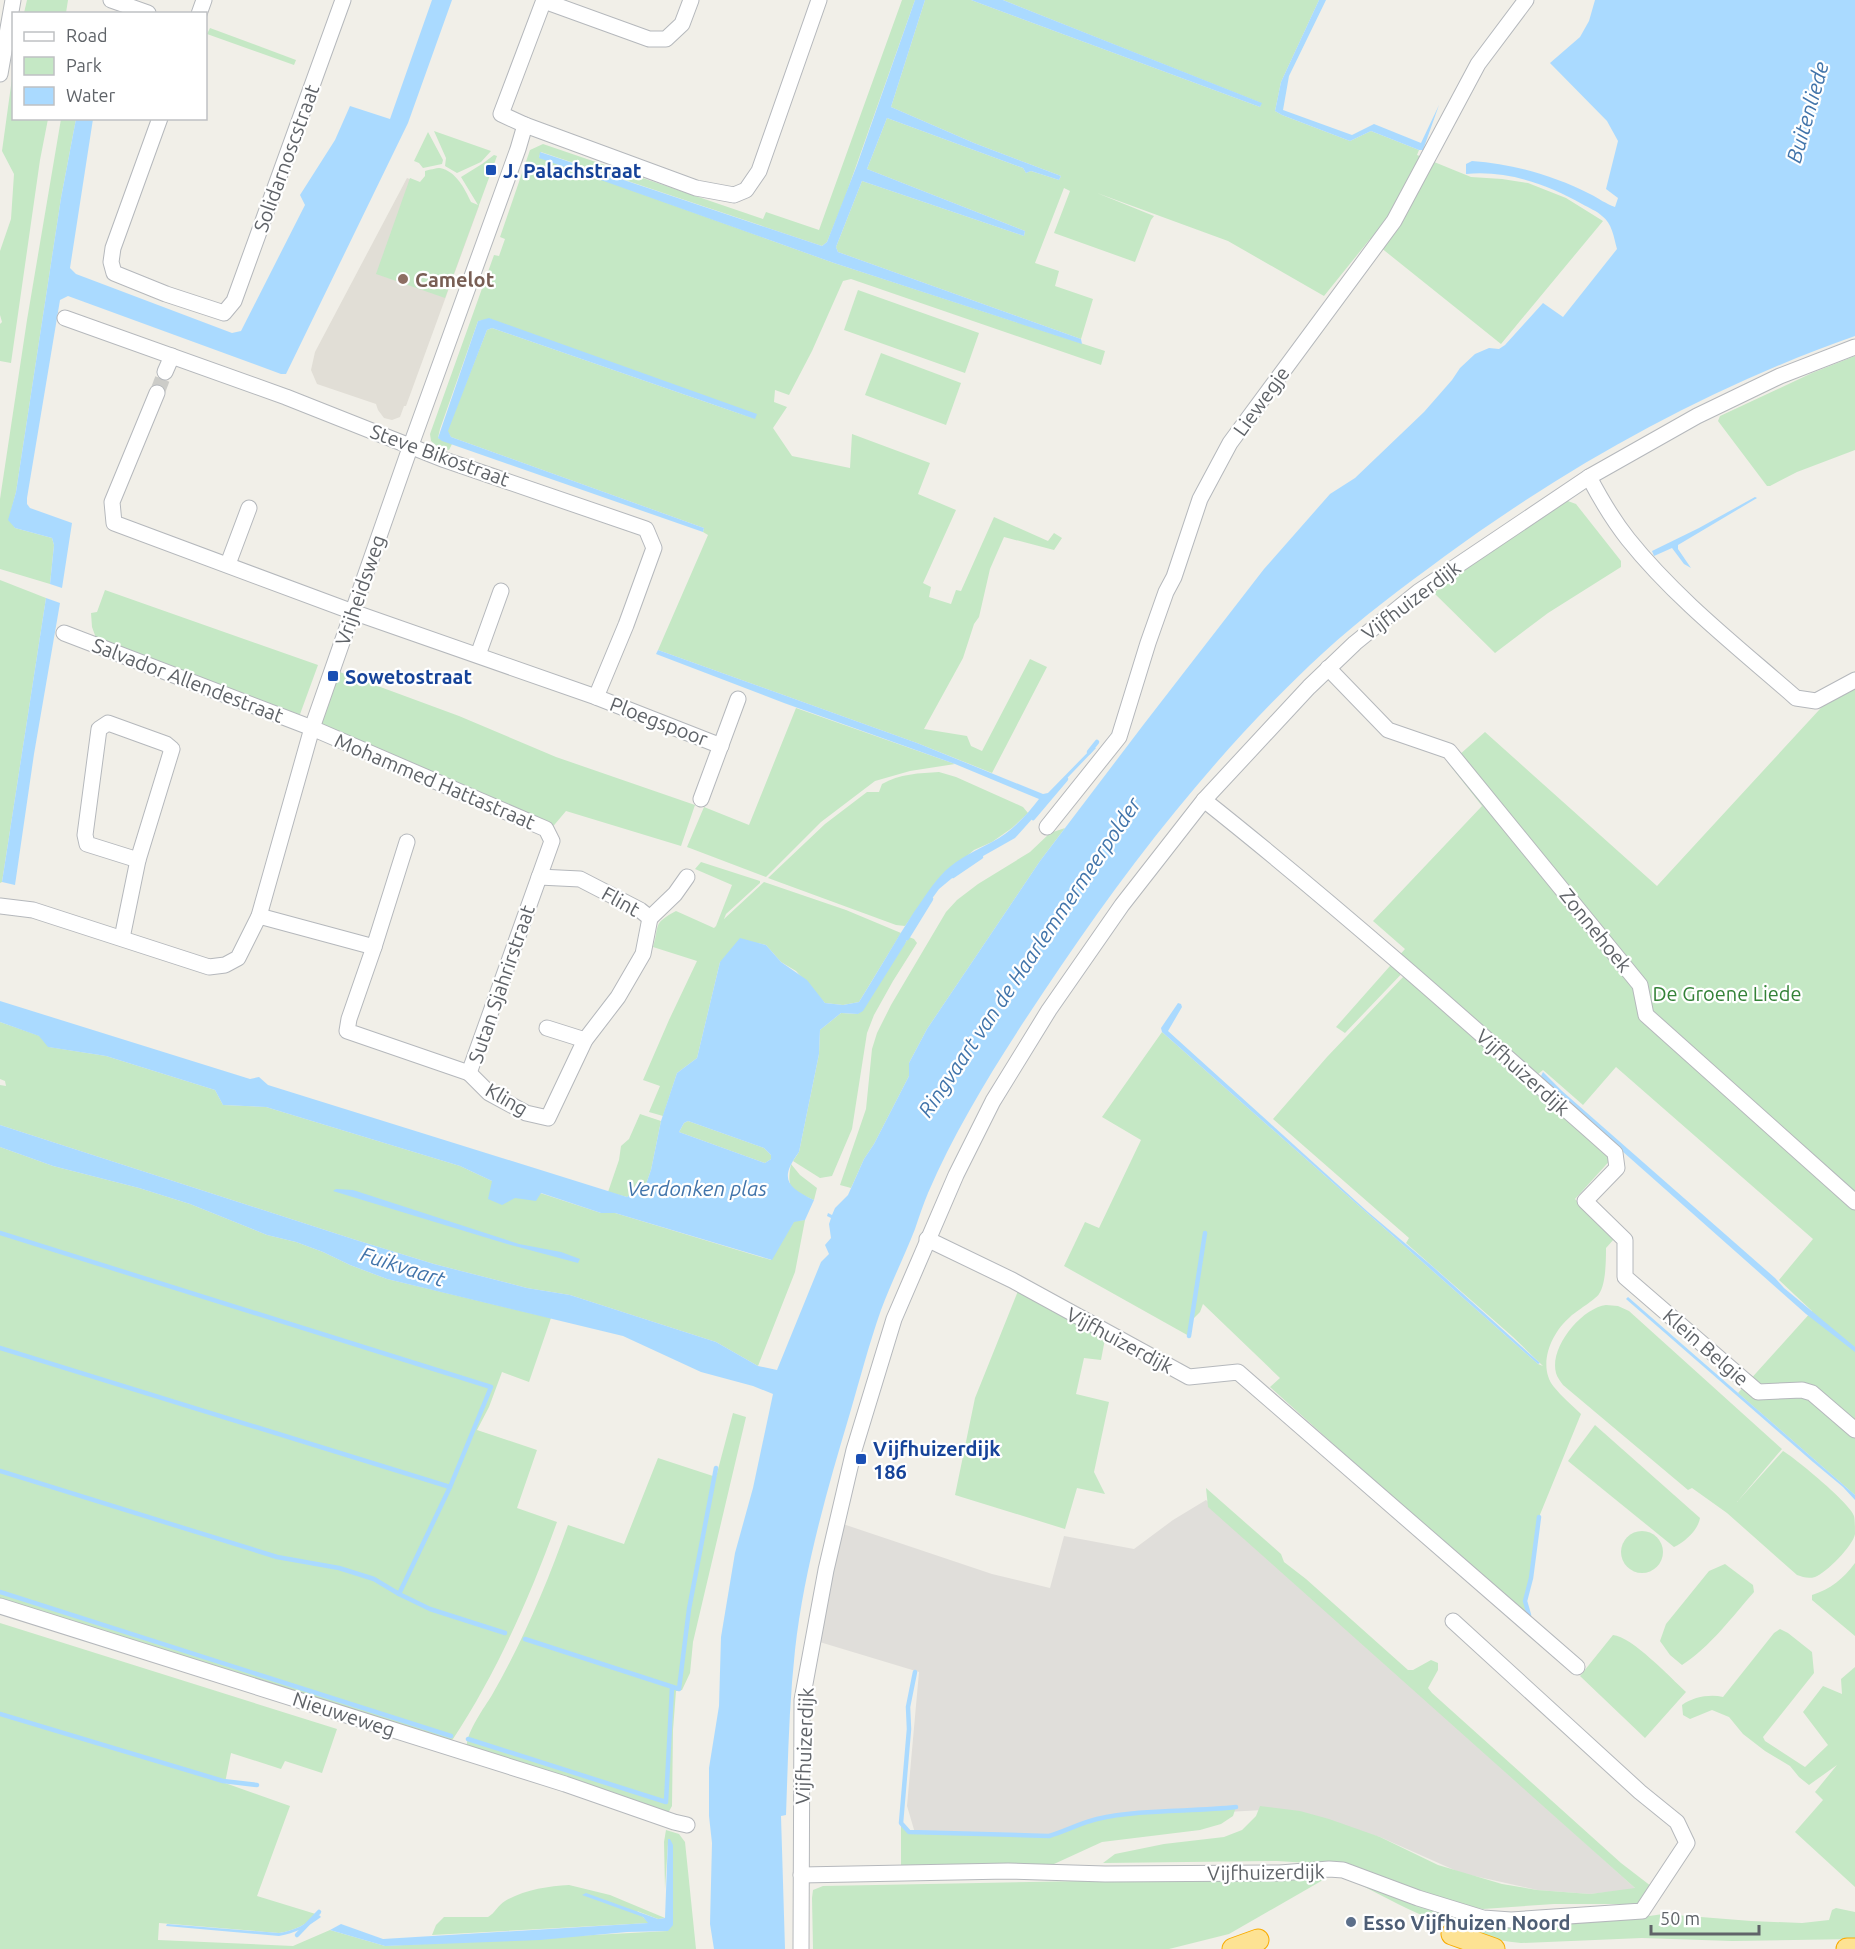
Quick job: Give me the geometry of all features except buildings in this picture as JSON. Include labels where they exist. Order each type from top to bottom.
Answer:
[{"type":"highway","points":[[1452,1934],[1494,1949]]},
{"type":"highway","points":[[1233,1949],[1258,1940]]},
{"type":"highway","points":[[1847,1949],[1855,1949]]},
{"type":"street","points":[[0,74],[13,0]]},
{"type":"street","points":[[111,0],[145,12]]},
{"type":"street","name":"Solidarnoscstraat","points":[[159,120],[113,248],[111,262],[114,273],[166,294],[224,312],[234,301],[343,0]]},
{"type":"street","points":[[691,0],[682,24],[666,39],[649,39],[544,1],[501,114],[696,188],[734,195],[746,190],[759,171],[819,0]]},
{"type":"street","name":"Liewegje","points":[[1047,828],[1119,737],[1151,633],[1174,577],[1200,499],[1230,443],[1394,222],[1478,64],[1526,0]]},
{"type":"street","name":"Vrijheidsweg","points":[[0,906],[33,910],[209,967],[225,965],[238,958],[259,916],[312,728],[525,125]]},
{"type":"street","name":"Steve Bikostraat","points":[[65,318],[286,397],[445,459],[646,529],[654,548],[626,625],[596,697]]},
{"type":"street","name":"Vijfhuizerdijk","points":[[801,1949],[802,1700],[826,1570],[854,1450],[894,1319],[927,1239],[970,1144],[1020,1054],[1122,905],[1204,800],[1309,687],[1355,643],[1418,592],[1589,477],[1697,416],[1780,376],[1855,347]]},
{"type":"street","points":[[165,372],[172,356]]},
{"type":"street","points":[[157,393],[112,502],[114,523],[353,612],[596,697]]},
{"type":"street","points":[[1589,477],[1599,497],[1626,537],[1646,560],[1692,606],[1796,698],[1816,701],[1855,680]]},
{"type":"street","points":[[228,564],[249,508]]},
{"type":"street","points":[[478,655],[501,591]]},
{"type":"street","name":"Salvador Allendestraat","points":[[64,633],[312,728]]},
{"type":"street","name":"Zonnehoek","points":[[1328,668],[1388,730],[1449,751],[1640,985],[1646,1015],[1855,1202]]},
{"type":"street","name":"Ploegspoor","points":[[596,697],[721,746]]},
{"type":"street","name":"Ploegspoor","points":[[701,799],[738,699]]},
{"type":"street","points":[[122,938],[138,860],[172,749],[166,744],[108,723],[99,729],[85,835],[87,844],[138,860]]},
{"type":"street","name":"Mohammed Hattastraat","points":[[312,728],[529,820],[546,829],[552,841]]},
{"type":"street","name":"Vijfhuizerdijk","points":[[1204,800],[1305,882],[1615,1153],[1617,1168],[1585,1201],[1625,1240],[1625,1277],[1652,1300]]},
{"type":"street","name":"Sutan Sjahrirstraat","points":[[374,947],[349,1019],[348,1031],[469,1073],[552,841]]},
{"type":"street","points":[[259,916],[374,947],[407,842]]},
{"type":"street","name":"Flint","points":[[539,877],[580,879],[640,910],[650,918],[675,894],[687,877]]},
{"type":"street","points":[[547,1028],[585,1040],[618,997],[643,954],[650,918]]},
{"type":"street","name":"Kling","points":[[469,1073],[489,1093],[526,1113],[548,1118],[585,1040]]},
{"type":"street","name":"Vijfhuizerdijk","points":[[927,1239],[1012,1280],[1189,1377],[1238,1371],[1577,1667]]},
{"type":"street","name":"Klein Belgie","points":[[1652,1300],[1758,1392],[1802,1390],[1812,1393],[1855,1430]]},
{"type":"street","name":"Nieuweweg","points":[[0,1606],[565,1784],[687,1825]]},
{"type":"street","name":"Vijfhuizerdijk","points":[[801,1875],[1008,1871],[1105,1874],[1268,1873],[1329,1869],[1342,1870],[1418,1898],[1483,1918],[1511,1920],[1642,1911],[1687,1843],[1677,1822],[1640,1792],[1453,1621]]},
{"type":"shaded area","name":"Camelot","points":[[407,178],[479,206],[406,406],[400,417],[392,420],[384,418],[376,404],[317,384],[311,370],[315,352]]},
{"type":"shaded area","points":[[1206,1500],[1636,1889],[1590,1894],[1537,1890],[1461,1873],[1380,1837],[1280,1809],[1100,1819],[1049,1836],[915,1833],[907,1806],[919,1672],[813,1640],[837,1522],[992,1574],[1050,1588],[1064,1536],[1134,1549],[1173,1520]]},
{"type":"green space","points":[[27,0],[68,0],[66,12],[24,12]]},
{"type":"green space","points":[[902,0],[915,0],[844,200],[827,242],[822,246],[541,152],[539,157],[834,263],[1105,351],[1101,365],[851,279],[843,281],[812,351],[789,395],[775,390],[774,402],[787,407],[773,428],[792,456],[850,468],[852,434],[930,463],[918,494],[956,510],[923,583],[931,587],[929,597],[951,604],[956,590],[961,591],[994,517],[1048,541],[1054,533],[1062,538],[1054,550],[1004,537],[990,569],[979,617],[974,624],[963,658],[924,729],[967,736],[971,746],[982,751],[1030,659],[1047,667],[992,773],[917,743],[658,650],[708,535],[703,532],[704,528],[451,437],[447,431],[487,330],[492,328],[755,419],[484,320],[478,321],[440,429],[438,438],[452,444],[449,450],[431,441],[430,434],[494,255],[499,256],[505,239],[500,237],[530,150],[543,144],[763,219],[766,212],[819,230]]},
{"type":"green space","points":[[925,0],[971,0],[1260,107],[1261,103],[1003,0],[1319,0],[1281,82],[1275,111],[1350,141],[1371,131],[1419,150],[1417,155],[1471,177],[1528,183],[1566,198],[1603,221],[1501,344],[1370,239],[1324,296],[1228,241],[1097,193],[1154,216],[1135,262],[1054,233],[1070,191],[1064,188],[1035,263],[1059,271],[1055,286],[1093,299],[1081,339],[838,252],[836,247],[862,181],[1024,236],[1025,231],[867,169],[887,118],[1023,168],[1026,173],[1031,171],[1059,180],[1061,176],[974,143],[891,107]]},
{"type":"green space","points":[[210,28],[296,60],[294,65],[207,34]]},
{"type":"green space","points":[[12,78],[12,120],[48,120],[11,363],[0,361],[0,324],[2,322],[0,315],[0,251],[11,219],[14,174],[2,151]]},
{"type":"green space","points":[[61,120],[76,120],[61,198],[16,492],[9,519],[15,528],[52,538],[54,545],[50,584],[0,569],[0,499]]},
{"type":"green space","points":[[434,131],[491,151],[481,162],[457,173],[445,166],[446,158]]},
{"type":"green space","points":[[428,132],[443,160],[442,164],[423,168],[414,161]]},
{"type":"green space","points":[[494,155],[497,156],[445,298],[376,274],[410,178],[420,182],[425,176],[425,171],[438,168],[446,170],[459,181],[471,202],[478,205],[461,177]]},
{"type":"green space","points":[[858,290],[979,333],[965,373],[844,330]]},
{"type":"green space","points":[[881,353],[961,383],[946,425],[865,395]]},
{"type":"green space","points":[[1855,356],[1855,450],[1767,486],[1718,421],[1720,416],[1812,373]]},
{"type":"green space","points":[[1565,500],[1576,504],[1621,561],[1621,567],[1548,613],[1495,653],[1434,593],[1483,554]]},
{"type":"green space","points":[[0,580],[46,598],[2,882],[0,883]]},
{"type":"green space","points":[[105,590],[318,665],[299,717],[96,638],[91,613],[97,612]]},
{"type":"green space","points":[[337,671],[459,716],[556,757],[695,805],[681,846],[566,811],[550,830],[544,822],[529,813],[319,725]]},
{"type":"green space","name":"De Groene Liede","points":[[1855,671],[1855,1495],[1738,1393],[1812,1311],[1779,1280],[1813,1239],[1616,1067],[1583,1105],[1543,1070],[1537,1075],[1410,965],[1345,1033],[1336,1027],[1405,949],[1373,921],[1482,806],[1449,764],[1485,732],[1657,886]]},
{"type":"green space","points":[[796,708],[955,764],[910,771],[875,781],[821,822],[766,877],[687,847],[704,807],[749,825]]},
{"type":"green space","points":[[939,772],[956,777],[1023,807],[1028,813],[992,842],[974,850],[936,882],[905,926],[896,925],[768,878],[825,824],[867,792],[879,792],[882,784],[902,776]]},
{"type":"green space","points":[[1065,828],[1040,861],[927,1029],[909,1063],[909,1076],[851,1188],[840,1185],[866,1109],[872,1049],[877,1033],[946,912],[978,884],[1030,852],[1050,833]]},
{"type":"green space","points":[[701,862],[760,881],[726,914],[724,919],[764,882],[846,910],[901,933],[859,1002],[843,1005],[825,1003],[796,971],[781,962],[766,945],[757,943],[720,962],[697,1058],[677,1073],[663,1116],[649,1112],[660,1086],[643,1080],[697,961],[653,947],[658,925],[676,911],[714,928],[716,926],[732,885],[695,869]]},
{"type":"green space","points":[[909,937],[917,943],[874,1015],[867,1033],[852,1129],[832,1176],[820,1178],[793,1161],[799,1152],[819,1054],[820,1030],[841,1013],[858,1014]]},
{"type":"green space","points":[[1404,976],[1614,1156],[1575,1199],[1615,1238],[1606,1248],[1606,1265],[1599,1294],[1563,1324],[1549,1350],[1547,1369],[1549,1379],[1557,1391],[1581,1414],[1539,1517],[1531,1578],[1525,1601],[1530,1621],[1270,1387],[1280,1378],[1203,1304],[1200,1312],[1191,1321],[1189,1336],[1064,1266],[1085,1222],[1099,1228],[1141,1140],[1102,1117],[1162,1032],[1543,1366],[1406,1243],[1409,1238],[1273,1119],[1327,1057]]},
{"type":"green space","points":[[0,1022],[40,1036],[49,1047],[106,1056],[215,1090],[223,1105],[266,1107],[460,1166],[492,1181],[540,1193],[601,1213],[615,1213],[771,1260],[794,1221],[805,1220],[795,1272],[758,1366],[716,1342],[570,1295],[527,1288],[434,1264],[356,1240],[0,1125],[0,1085],[6,1086],[5,1081],[0,1079]]},
{"type":"green space","points":[[640,1114],[661,1121],[646,1184],[627,1197],[608,1192],[619,1160],[621,1146],[629,1139]]},
{"type":"green space","points":[[688,1121],[764,1148],[771,1155],[771,1159],[765,1163],[679,1132],[684,1123]]},
{"type":"green space","points":[[0,1147],[53,1166],[190,1204],[267,1235],[323,1252],[387,1279],[551,1318],[529,1382],[502,1372],[489,1407],[477,1430],[537,1450],[517,1508],[557,1522],[536,1578],[511,1634],[484,1687],[453,1739],[448,1742],[0,1601]]},
{"type":"green space","points":[[791,1164],[800,1175],[817,1188],[814,1200],[792,1188],[789,1179]]},
{"type":"green space","points":[[1018,1291],[1105,1339],[1101,1360],[1084,1358],[1076,1394],[1109,1402],[1094,1472],[1105,1494],[1077,1488],[1065,1529],[955,1495],[975,1398]]},
{"type":"green space","points":[[1606,1305],[1618,1306],[1629,1311],[1782,1449],[1737,1502],[1783,1451],[1799,1462],[1851,1510],[1855,1520],[1853,1539],[1826,1570],[1812,1578],[1797,1575],[1727,1513],[1692,1488],[1688,1490],[1563,1385],[1557,1375],[1555,1363],[1562,1341],[1569,1330],[1587,1313]]},
{"type":"green space","points":[[733,1413],[746,1417],[693,1642],[690,1673],[682,1690],[676,1691],[672,1806],[668,1813],[467,1748],[472,1729],[503,1675],[534,1612],[568,1525],[624,1544],[658,1458],[716,1477]]},
{"type":"green space","points":[[1595,1425],[1700,1518],[1694,1531],[1682,1542],[1674,1547],[1568,1461]]},
{"type":"green space","points":[[1206,1488],[1281,1554],[1284,1562],[1408,1670],[1413,1670],[1431,1660],[1438,1663],[1438,1670],[1428,1688],[1432,1693],[1621,1863],[1660,1893],[1645,1904],[1554,1904],[1483,1909],[1447,1903],[1324,1864],[1277,1861],[1103,1863],[1115,1854],[1164,1844],[1224,1837],[1242,1830],[1256,1816],[1260,1806],[1300,1811],[1329,1819],[1380,1837],[1438,1865],[1502,1884],[1537,1890],[1590,1894],[1635,1888],[1208,1507]]},
{"type":"green space","points":[[1642,1531],[1657,1537],[1663,1552],[1657,1567],[1642,1573],[1627,1567],[1621,1552],[1627,1537]]},
{"type":"green space","points":[[1855,1563],[1855,1636],[1812,1600],[1812,1595],[1836,1583]]},
{"type":"green space","points":[[1725,1564],[1753,1585],[1754,1592],[1711,1641],[1682,1665],[1670,1655],[1660,1641],[1666,1624],[1709,1571]]},
{"type":"green space","points":[[0,1623],[337,1729],[322,1773],[285,1761],[281,1769],[231,1753],[225,1783],[290,1806],[257,1896],[319,1915],[300,1927],[279,1933],[159,1923],[158,1940],[293,1946],[330,1930],[385,1946],[668,1931],[673,1846],[668,1843],[665,1889],[666,1830],[679,1834],[685,1842],[696,1949],[0,1949]]},
{"type":"green space","points":[[1780,1629],[1812,1652],[1814,1673],[1763,1737],[1765,1741],[1805,1767],[1828,1745],[1803,1712],[1823,1686],[1842,1694],[1841,1679],[1855,1667],[1855,1887],[1795,1832],[1823,1800],[1815,1792],[1837,1765],[1809,1785],[1790,1766],[1743,1734],[1729,1717],[1712,1710],[1690,1719],[1683,1715],[1682,1705],[1691,1700],[1707,1696],[1723,1697],[1774,1633]]},
{"type":"green space","points":[[1613,1635],[1630,1642],[1686,1692],[1645,1738],[1580,1676]]},
{"type":"green space","points":[[1236,1807],[1233,1816],[1221,1824],[1200,1830],[1102,1842],[1054,1864],[901,1865],[901,1823],[909,1832],[915,1833],[1049,1836],[1113,1816]]},
{"type":"green space","points":[[1299,1877],[1323,1880],[1229,1934],[1169,1949],[813,1949],[813,1890],[823,1886]]},
{"type":"green space","points":[[1359,1884],[1454,1916],[1636,1918],[1663,1914],[1802,1923],[1829,1920],[1832,1910],[1836,1908],[1855,1912],[1855,1939],[1732,1941],[1642,1938],[1521,1943],[1478,1935],[1437,1922]]},
{"type":"green space","points":[[569,1885],[610,1895],[665,1918],[658,1919],[637,1911],[649,1923],[432,1935],[436,1925],[444,1917],[488,1917],[512,1897],[528,1891]]},
{"type":"water","points":[[432,0],[452,0],[408,123],[286,374],[68,296],[60,300],[27,498],[30,508],[72,523],[62,588],[50,584],[54,545],[52,538],[15,528],[8,520],[16,492],[61,198],[76,120],[93,120],[70,268],[76,274],[232,333],[241,331],[305,205],[300,195],[335,140],[350,106],[390,119]]},
{"type":"water","points":[[915,0],[925,0],[891,107],[974,143],[1061,176],[1059,180],[1031,171],[1026,173],[1023,168],[887,118],[867,169],[1025,231],[1024,236],[862,181],[836,247],[838,252],[1081,339],[1082,344],[834,263],[539,158],[540,152],[822,246],[827,242],[857,165]]},
{"type":"water","points":[[971,0],[1003,0],[1262,103],[1260,107]]},
{"type":"water","points":[[1319,0],[1326,0],[1289,76],[1283,110],[1352,135],[1374,124],[1421,143],[1439,105],[1423,150],[1371,131],[1350,141],[1275,111],[1281,82]]},
{"type":"water","points":[[1595,0],[1855,0],[1855,336],[1746,379],[1642,431],[1541,490],[1398,591],[1323,653],[1251,725],[1183,802],[1090,924],[1007,1048],[956,1134],[928,1193],[881,1310],[869,1349],[817,1530],[799,1620],[791,1691],[786,1815],[781,1816],[785,1949],[714,1949],[710,1924],[712,1843],[709,1816],[709,1768],[719,1706],[721,1637],[735,1553],[753,1488],[773,1394],[753,1386],[701,1372],[623,1336],[387,1279],[323,1252],[267,1235],[190,1204],[53,1166],[0,1147],[0,1125],[434,1264],[527,1288],[570,1295],[716,1342],[758,1366],[777,1370],[821,1262],[829,1254],[825,1245],[831,1238],[829,1224],[831,1218],[827,1216],[828,1213],[832,1215],[835,1208],[848,1195],[864,1159],[909,1076],[909,1063],[927,1029],[1040,861],[1264,569],[1330,494],[1355,478],[1424,412],[1460,368],[1475,354],[1489,348],[1499,349],[1505,345],[1543,303],[1563,317],[1617,249],[1612,231],[1605,219],[1595,211],[1555,190],[1511,176],[1466,174],[1466,164],[1472,161],[1517,168],[1561,181],[1615,207],[1618,198],[1606,189],[1618,141],[1607,121],[1550,63],[1580,37],[1589,21]]},
{"type":"water","points":[[489,318],[757,414],[755,419],[492,328],[487,330],[448,431],[451,437],[704,528],[703,532],[438,438],[478,321]]},
{"type":"water","points":[[1757,498],[1678,545],[1678,549],[1691,568],[1684,564],[1672,548],[1654,556],[1652,551]]},
{"type":"water","points":[[46,598],[60,603],[34,754],[15,885],[2,882]]},
{"type":"water","name":"Verdonken plas","points":[[658,650],[917,743],[1043,794],[1048,793],[1092,748],[1096,748],[1050,796],[1015,838],[969,864],[939,889],[915,922],[905,944],[863,1011],[858,1014],[841,1013],[820,1030],[819,1054],[799,1152],[789,1169],[788,1176],[797,1191],[814,1200],[805,1220],[794,1222],[772,1260],[615,1213],[601,1213],[541,1193],[536,1201],[515,1198],[502,1205],[488,1199],[492,1181],[460,1166],[266,1107],[223,1105],[215,1090],[106,1056],[48,1047],[39,1036],[0,1022],[0,1001],[250,1079],[259,1077],[268,1085],[627,1197],[646,1184],[661,1121],[677,1073],[697,1058],[720,962],[740,938],[766,945],[781,962],[807,980],[825,1003],[843,1005],[859,1002],[914,912],[941,876],[962,858],[1006,833],[1039,799],[955,764],[656,654]],"holes":[[[688,1121],[764,1148],[771,1155],[771,1159],[765,1163],[679,1132],[684,1123]]]},
{"type":"water","points":[[1178,1003],[1182,1007],[1168,1031],[1368,1212],[1540,1363],[1538,1364],[1162,1032],[1161,1028]]},
{"type":"water","points":[[1543,1072],[1784,1288],[1855,1347],[1855,1352],[1806,1314],[1560,1096],[1541,1076]]},
{"type":"water","points":[[336,1189],[353,1190],[519,1244],[561,1252],[580,1259],[578,1263],[507,1244],[333,1191]]},
{"type":"water","points":[[1628,1297],[1855,1495],[1855,1500],[1843,1487],[1626,1299]]},
{"type":"water","points":[[668,1839],[673,1845],[673,1925],[668,1931],[627,1932],[540,1940],[385,1946],[330,1930],[341,1924],[383,1939],[648,1923],[643,1917],[582,1895],[586,1893],[658,1919],[665,1918]]},
{"type":"water","points":[[319,1915],[321,1917],[306,1927],[279,1936],[166,1926],[167,1924],[279,1933],[300,1927]]},
{"type":"waterway","points":[[1089,752],[1097,742]]},
{"type":"waterway","points":[[1033,818],[1066,779]]},
{"type":"waterway","points":[[953,876],[981,857]]},
{"type":"waterway","points":[[907,938],[931,899]]},
{"type":"waterway","points":[[0,1233],[491,1387],[450,1487],[0,1348]]},
{"type":"waterway","points":[[1189,1336],[1205,1233]]},
{"type":"waterway","points":[[525,1639],[679,1689],[689,1609],[716,1468]]},
{"type":"waterway","points":[[0,1471],[277,1557],[339,1568],[374,1579],[399,1594]]},
{"type":"waterway","points":[[450,1487],[399,1594],[430,1609],[505,1633]]},
{"type":"waterway","points":[[1529,1615],[1525,1601],[1531,1578],[1539,1517]]},
{"type":"waterway","points":[[0,1592],[451,1736]]},
{"type":"waterway","points":[[915,1672],[908,1707],[909,1729],[901,1823],[909,1832],[1049,1836],[1091,1821],[1114,1816],[1236,1807]]},
{"type":"waterway","points":[[468,1739],[666,1802],[672,1687]]},
{"type":"waterway","points":[[0,1714],[223,1781],[257,1785]]},
{"type":"waterway","points":[[297,1935],[319,1912]]},
{"type":"tunnel","points":[[157,393],[165,372]]},
{"type":"place","name":"J. Palachstraat","points":[[491,170]]},
{"type":"place","name":"Camelot","points":[[403,279]]},
{"type":"place","name":"Sowetostraat","points":[[333,676]]},
{"type":"place","name":"Vijfhuizerdijk 186","points":[[861,1459]]},
{"type":"place","name":"Esso Vijfhuizen Noord","points":[[1351,1922]]},
{"type":"water label","name":"Buitenliede","points":[[1807,112]]},
{"type":"water label","name":"Ringvaart van de Haarlemmermeerpolder","points":[[1029,957]]},
{"type":"water label","name":"Fuikvaart","points":[[403,1266]]}]
